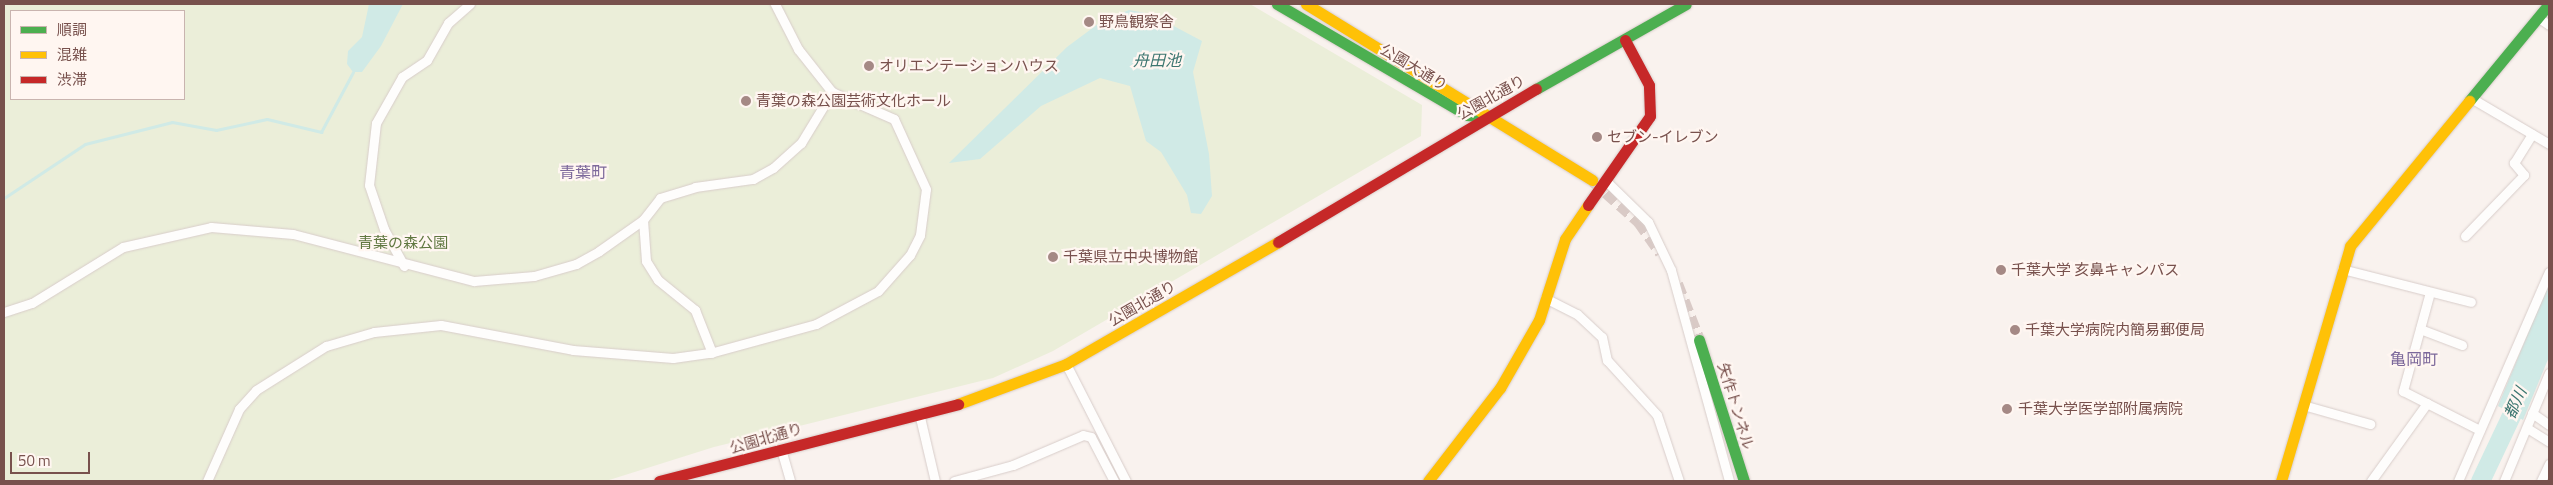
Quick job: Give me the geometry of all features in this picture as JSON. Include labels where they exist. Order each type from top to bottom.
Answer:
[{"type":"street","points":[[404,266],[384,229],[371,192],[376,123],[402,77],[427,60],[448,23],[470,4]]},
{"type":"street","points":[[207,481],[239,409],[256,390],[326,346],[374,332],[441,325],[604,354],[673,358],[712,353],[816,324],[878,291],[910,255],[920,235],[926,204],[920,174],[904,136],[894,119],[881,109],[832,92],[798,49],[775,4]]},
{"type":"street","name":"公園大通り","points":[[1277,4],[1467,115],[1485,117]]},
{"type":"street","name":"公園大通り","points":[[1306,4],[1460,96],[1485,117]]},
{"type":"street","name":"公園北通り","points":[[659,481],[781,448],[987,397],[1066,364],[1485,117],[1686,4]]},
{"type":"street","points":[[2281,481],[2342,269],[2363,227],[2549,4]]},
{"type":"street","points":[[2539,18],[2549,25]]},
{"type":"street","points":[[1428,481],[1500,388],[1539,320],[1565,239],[1642,132],[1651,108],[1644,71],[1625,40]]},
{"type":"street","points":[[4,312],[32,302],[123,247],[211,227],[293,234],[404,266],[474,281],[518,280],[576,264],[643,220],[660,198],[695,187],[753,179],[773,168],[801,142],[832,92]]},
{"type":"street","points":[[2471,98],[2549,144]]},
{"type":"street","points":[[1485,117],[1592,180]]},
{"type":"street","points":[[2465,236],[2524,175],[2514,163],[2532,134]]},
{"type":"street","points":[[1606,181],[1648,222],[1671,270],[1729,481]]},
{"type":"street","points":[[643,220],[646,261],[658,280],[695,310],[712,353]]},
{"type":"street","points":[[2342,269],[2471,302]]},
{"type":"street","points":[[2458,481],[2549,272]]},
{"type":"street","points":[[2430,292],[2403,391],[2480,430]]},
{"type":"street","points":[[1546,298],[1577,314],[1602,337],[1607,360],[1657,415],[1679,481]]},
{"type":"street","points":[[2420,329],[2462,345]]},
{"type":"street","name":"矢作トンネル","points":[[1700,340],[1744,481]]},
{"type":"street","points":[[1066,364],[1126,481]]},
{"type":"street","points":[[2504,481],[2549,373]]},
{"type":"street","points":[[2371,481],[2427,403]]},
{"type":"street","points":[[2303,405],[2370,424]]},
{"type":"street","points":[[2532,413],[2549,425]]},
{"type":"street","points":[[919,414],[935,481]]},
{"type":"street","points":[[2527,428],[2549,442]]},
{"type":"street","points":[[954,481],[1013,465],[1083,435],[1091,437],[1114,481]]},
{"type":"street","points":[[781,448],[790,481]]},
{"type":"street","points":[[2541,481],[2549,464]]},
{"type":"green space","name":"青葉の森公園","points":[[4,4],[1250,4],[1422,105],[1421,136],[1053,351],[993,378],[714,447],[606,481],[4,481]]},
{"type":"water","points":[[369,4],[403,4],[381,46],[362,72],[353,72],[347,64],[348,51],[362,37]]},
{"type":"water","name":"舟田池","points":[[1129,10],[1151,14],[1202,41],[1193,72],[1209,154],[1212,196],[1201,214],[1191,213],[1187,195],[1161,152],[1146,141],[1130,86],[1100,78],[1041,106],[980,159],[949,163],[1067,47],[1102,21]]},
{"type":"water","points":[[2549,282],[2549,357],[2523,420],[2498,406]]},
{"type":"waterway","points":[[4,198],[85,144],[172,122],[216,130],[267,119],[321,132],[353,72]]},
{"type":"waterway","name":"都川","points":[[2480,481],[2522,392]]},
{"type":"tunnel","points":[[1593,181],[1639,222],[1661,253]]},
{"type":"tunnel","points":[[1677,284],[1699,340]]},
{"type":"traffic: fast","points":[[1277,4],[1467,115],[1485,117]]},
{"type":"traffic: fast","points":[[1536,89],[1686,4]]},
{"type":"traffic: fast","points":[[2469,101],[2549,4]]},
{"type":"traffic: fast","points":[[1699,340],[1744,481]]},
{"type":"traffic: slow","points":[[1306,4],[1592,180]]},
{"type":"traffic: slow","points":[[2281,481],[2350,246],[2469,101]]},
{"type":"traffic: slow","points":[[1428,481],[1500,388],[1539,320],[1565,239],[1588,205]]},
{"type":"traffic: slow","points":[[958,404],[1066,364],[1278,242]]},
{"type":"traffic: jam","points":[[1588,205],[1650,116],[1649,85],[1625,40]]},
{"type":"traffic: jam","points":[[1278,242],[1536,89]]},
{"type":"traffic: jam","points":[[659,481],[958,404]]},
{"type":"place","name":"野鳥観察舎","points":[[1089,22]]},
{"type":"place","name":"オリエンテーションハウス","points":[[869,66]]},
{"type":"place","name":"青葉の森公園芸術文化ホール","points":[[746,101]]},
{"type":"place","name":"セブン-イレブン","points":[[1597,137]]},
{"type":"place","name":"千葉県立中央博物館","points":[[1053,257]]},
{"type":"place","name":"千葉大学 亥鼻キャンパス","points":[[2001,270]]},
{"type":"place","name":"千葉大学病院内簡易郵便局","points":[[2015,330]]},
{"type":"place","name":"千葉大学医学部附属病院","points":[[2007,409]]},
{"type":"district","name":"青葉町","points":[[583,172]]},
{"type":"district","name":"亀岡町","points":[[2414,359]]}]
